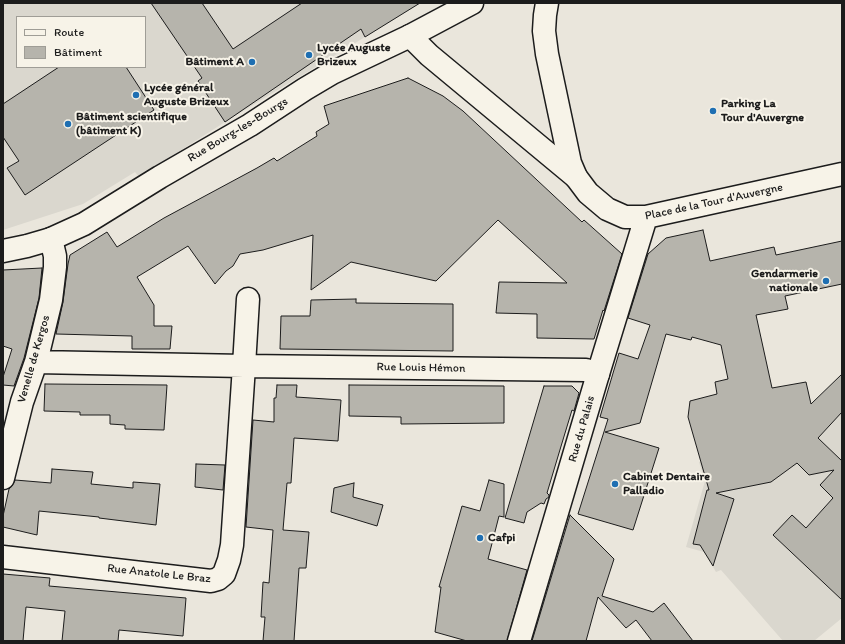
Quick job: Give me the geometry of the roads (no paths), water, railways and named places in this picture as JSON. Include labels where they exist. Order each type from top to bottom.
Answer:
[{"type":"street","name":"Rue Bourg-les-Bourgs","points":[[3,250],[26,246],[51,239],[70,231],[250,125],[305,89],[347,66],[410,36],[472,3]]},
{"type":"street","name":"Place de la Tour d'Auvergne","points":[[547,3],[544,31],[547,54],[570,163],[576,177]]},
{"type":"street","name":"Place de la Tour d'Auvergne","points":[[410,36],[429,55],[576,177],[588,193],[607,209],[624,217],[646,218],[842,174]]},
{"type":"street","name":"Rue du Palais","points":[[519,641],[646,218]]},
{"type":"street","name":"Venelle de Kergos","points":[[3,478],[22,402],[36,362],[51,300],[55,256],[51,239]]},
{"type":"street","points":[[244,366],[248,299]]},
{"type":"street","name":"Rue Louis Hémon","points":[[36,362],[586,370],[598,374]]},
{"type":"street","name":"Rue Anatole Le Braz","points":[[3,557],[211,581],[218,579],[224,574],[232,545],[244,366]]},
{"type":"place","name":"Lycée Auguste Brizeux","points":[[309,55]]},
{"type":"place","name":"Bâtiment A","points":[[252,62]]},
{"type":"place","name":"Lycée général Auguste Brizeux","points":[[136,95]]},
{"type":"place","name":"Parking La Tour d'Auvergne","points":[[713,111]]},
{"type":"place","name":"Bâtiment scientifique (bâtiment K)","points":[[68,124]]},
{"type":"place","name":"Gendarmerie nationale","points":[[826,281]]},
{"type":"place","name":"Cabinet Dentaire Palladio","points":[[615,484]]},
{"type":"place","name":"Cafpi","points":[[480,538]]}]
